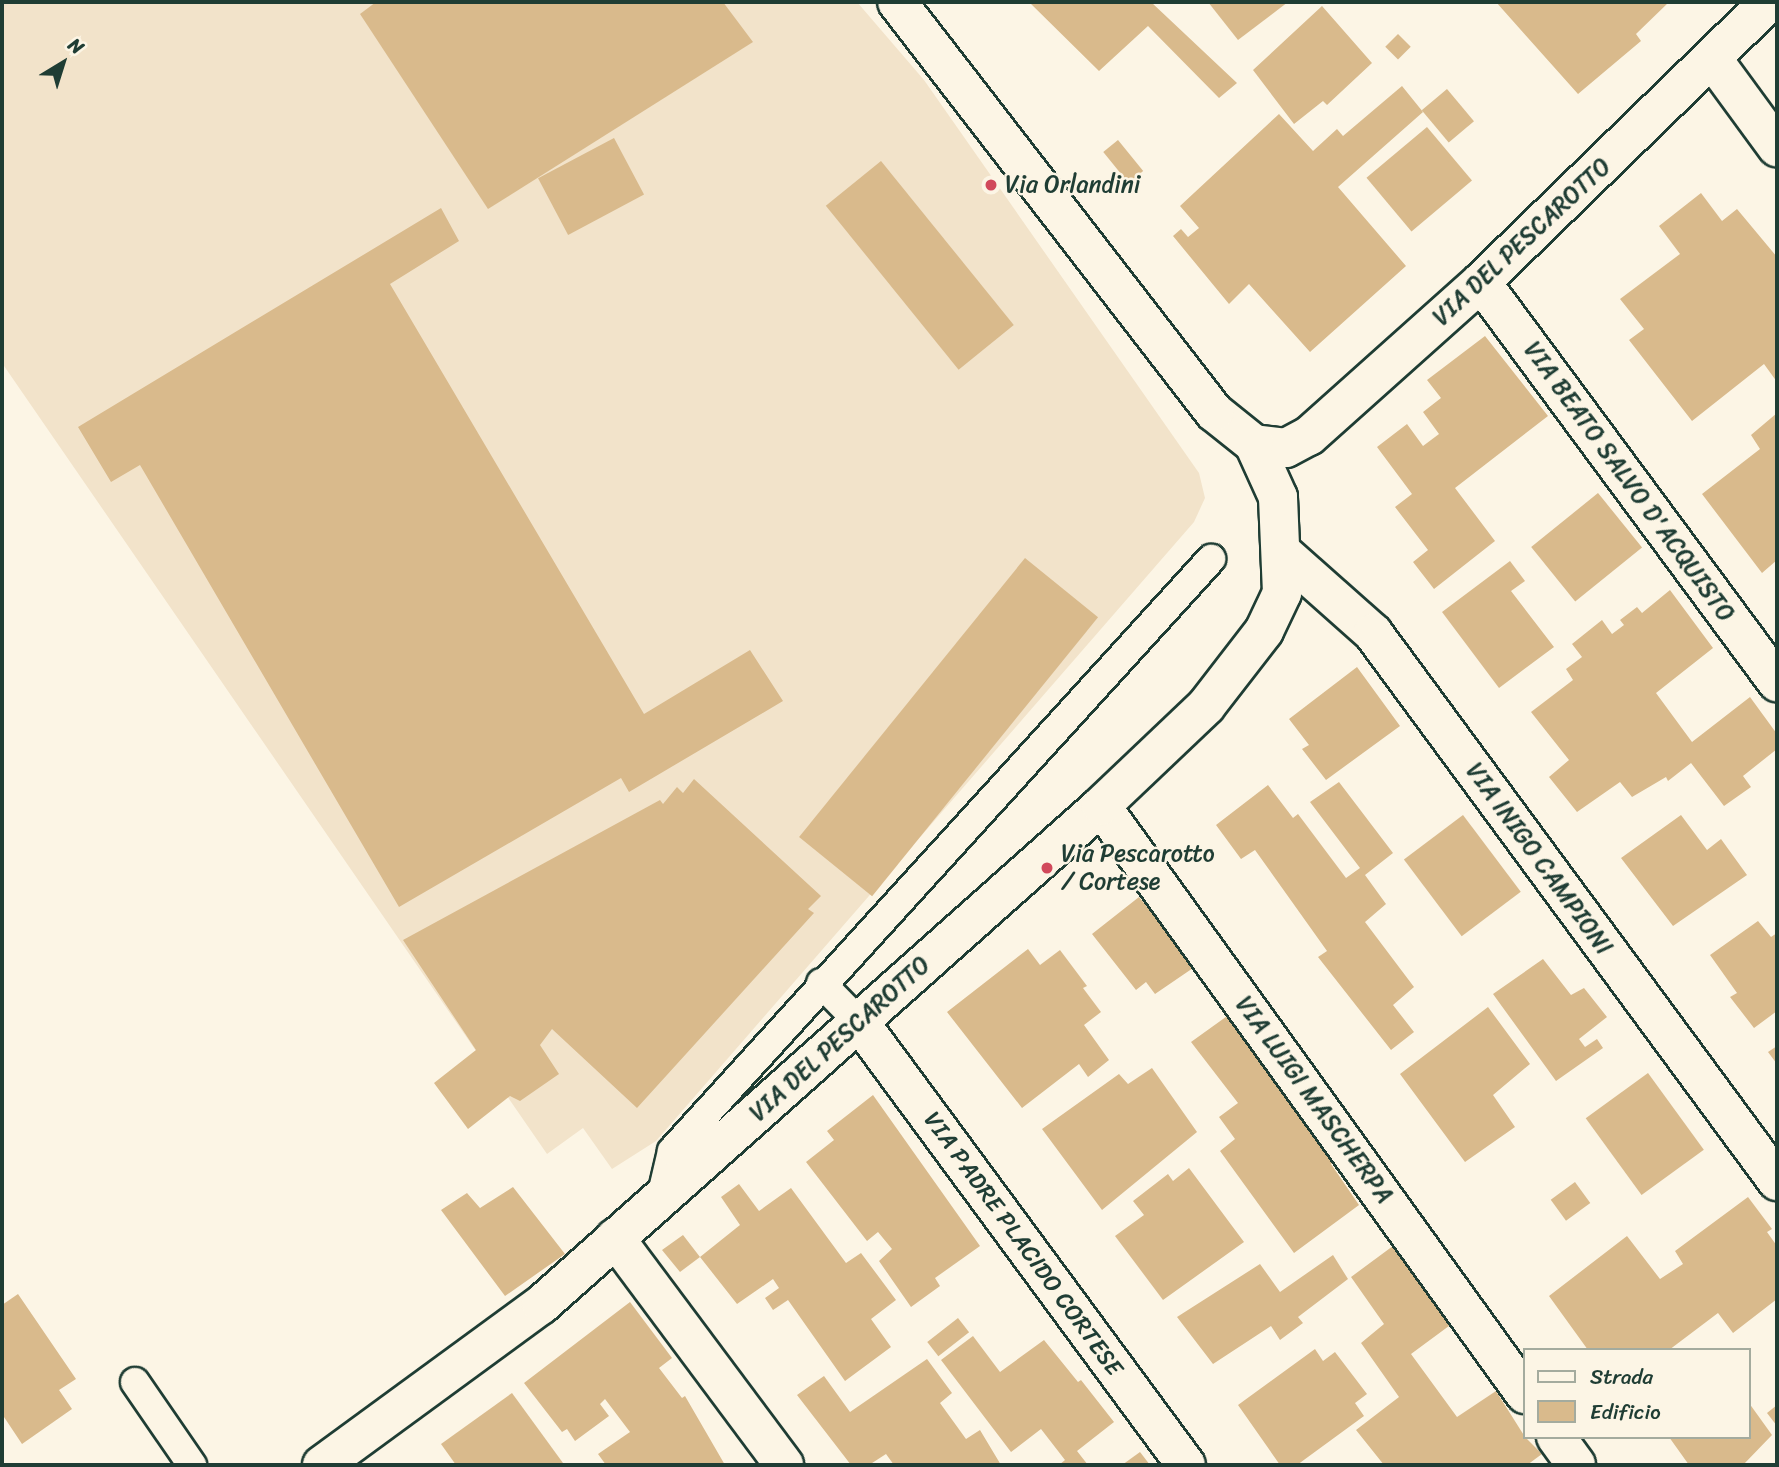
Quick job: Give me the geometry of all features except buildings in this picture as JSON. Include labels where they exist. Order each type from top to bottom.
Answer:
[{"type":"street","points":[[897,2],[1214,412],[1254,444]]},
{"type":"street","name":"VIA DEL PESCAROTTO","points":[[1254,444],[1286,448],[1309,436],[1481,282],[1714,61],[1769,2]]},
{"type":"street","points":[[1714,61],[1777,147]]},
{"type":"street","name":"VIA BEATO SALVO D'ACQUISTO","points":[[1481,282],[1777,682]]},
{"type":"street","name":"VIA DEL PESCAROTTO","points":[[322,1465],[541,1305],[1101,806],[1206,706],[1264,631],[1282,593],[1283,553],[1278,497],[1254,444]]},
{"type":"street","name":"VIA INIGO CAMPIONI","points":[[1283,553],[1373,633],[1777,1181]]},
{"type":"street","name":"VIA LUIGI MASCHERPA","points":[[1101,806],[1524,1393]]},
{"type":"street","name":"VIA PADRE PLACIDO CORTESE","points":[[860,1023],[1186,1465]]},
{"type":"street","points":[[615,1238],[784,1465]]},
{"type":"street","points":[[1557,1439],[1576,1465]]},
{"type":"lane","points":[[661,1198],[672,1151],[821,983],[1211,559]]},
{"type":"lane","points":[[821,983],[860,1023]]},
{"type":"lane","points":[[135,1382],[192,1465]]},
{"type":"shaded area","points":[[2,2],[857,2],[924,80],[1199,473],[1205,498],[1194,522],[656,1141],[612,1169],[583,1128],[547,1154],[2,363]]},
{"type":"place","name":"Via Orlandini","points":[[991,185]]},
{"type":"place","name":"Via Pescarotto / Cortese","points":[[1047,868]]}]
